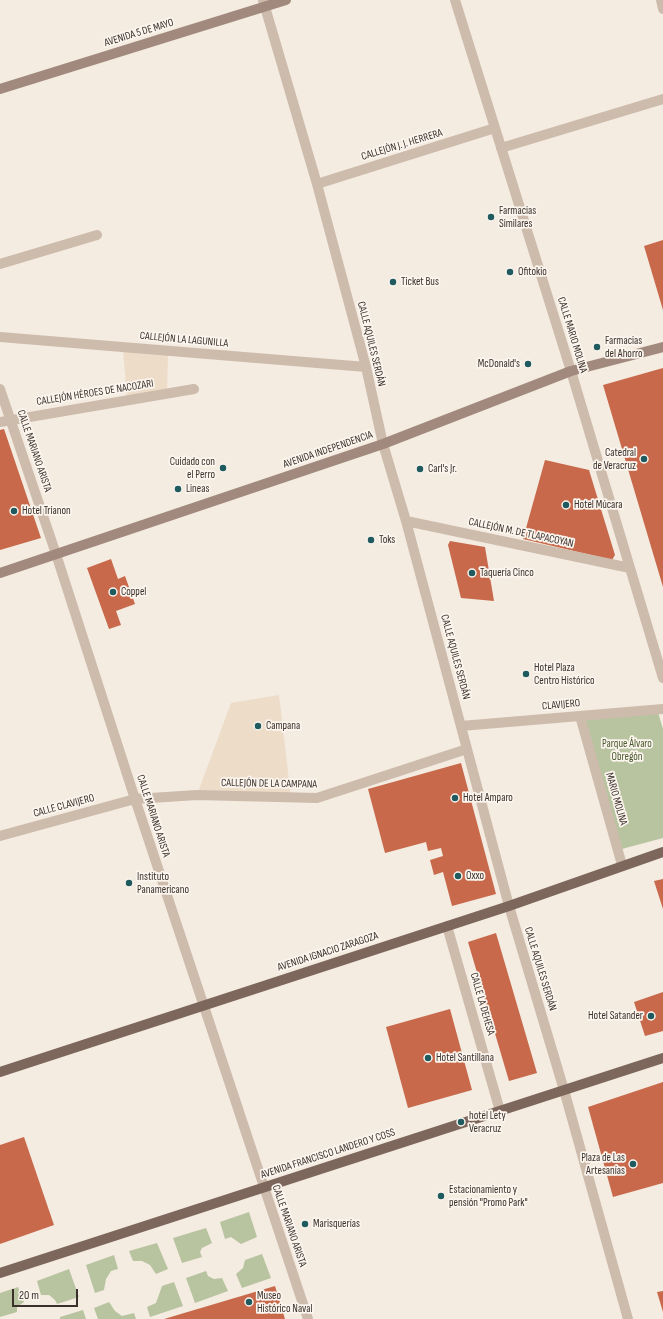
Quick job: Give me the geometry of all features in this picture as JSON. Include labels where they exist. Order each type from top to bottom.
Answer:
[{"type":"main road","name":"AVENIDA IGNACIO ZARAGOZA","points":[[0,1072],[509,906],[622,865],[663,852]]},
{"type":"main road","name":"AVENIDA FRANCISCO LANDERO Y COSS","points":[[0,1273],[663,1058]]},
{"type":"street","name":"AVENIDA 5 DE MAYO","points":[[0,89],[264,3],[286,0]]},
{"type":"street","name":"CALLE MARIO MOLINA","points":[[455,0],[572,371],[663,678]]},
{"type":"street","points":[[661,0],[663,9]]},
{"type":"street","name":"CALLE AQUILES SERDÁN","points":[[264,3],[317,184],[366,367],[383,444],[406,521],[509,906],[564,1090],[628,1319]]},
{"type":"street","points":[[501,148],[663,99]]},
{"type":"street","name":"CALLEJÓN J. J. HERRERA","points":[[317,184],[495,128]]},
{"type":"street","points":[[0,264],[97,235]]},
{"type":"street","name":"CALLEJÓN LA LAGUNILLA","points":[[0,337],[366,367]]},
{"type":"street","name":"AVENIDA INDEPENDENCIA","points":[[0,573],[383,444],[572,371],[663,347]]},
{"type":"street","name":"CALLE MARIANO ARISTA","points":[[0,389],[56,554],[263,1188],[308,1319]]},
{"type":"street","name":"CALLEJÓN HÉROES DE NACOZARI","points":[[0,422],[10,419],[194,389]]},
{"type":"street","name":"CALLEJÓN M. DE TLAPACOYAN","points":[[406,521],[630,568]]},
{"type":"street","name":"CLAVIJERO","points":[[461,726],[663,708]]},
{"type":"street","name":"MARIO MOLINA","points":[[580,716],[622,865]]},
{"type":"street","name":"CALLEJÓN DE LA CAMPANA","points":[[135,799],[197,795],[317,798],[467,749]]},
{"type":"street","name":"CALLE CLAVIJERO","points":[[0,836],[135,799]]},
{"type":"street","name":"CALLE LA DEHESA","points":[[447,926],[500,1111]]},
{"type":"green space","name":"Parque Álvaro Obregón","points":[[657,709],[663,729],[663,838],[618,850],[580,716]]},
{"type":"green space","points":[[249,1212],[257,1237],[241,1244],[231,1237],[225,1239],[220,1222]]},
{"type":"green space","points":[[206,1228],[212,1243],[202,1248],[200,1252],[202,1257],[182,1263],[173,1238]]},
{"type":"green space","points":[[157,1243],[168,1269],[156,1274],[150,1265],[142,1261],[133,1261],[129,1251]]},
{"type":"green space","points":[[262,1254],[271,1278],[242,1288],[236,1274],[243,1268],[245,1260]]},
{"type":"green space","points":[[114,1255],[118,1269],[111,1271],[106,1279],[104,1290],[95,1293],[86,1265]]},
{"type":"green space","points":[[69,1269],[79,1297],[57,1304],[49,1295],[41,1295],[37,1281]]},
{"type":"green space","points":[[206,1271],[208,1276],[214,1279],[222,1278],[228,1291],[195,1303],[186,1278]]},
{"type":"green space","points":[[174,1282],[183,1306],[150,1317],[147,1307],[156,1303],[162,1286]]},
{"type":"green space","points":[[18,1287],[24,1302],[17,1307],[17,1312],[0,1317],[0,1293]]},
{"type":"green space","points":[[109,1302],[115,1311],[122,1316],[134,1313],[136,1319],[98,1319],[94,1308]]},
{"type":"green space","points":[[83,1310],[86,1319],[60,1319],[60,1317]]},
{"type":"shaded area","points":[[123,347],[168,351],[167,394],[127,400]]},
{"type":"shaded area","points":[[279,695],[291,798],[197,795],[231,703]]},
{"type":"building","points":[[663,240],[663,310],[644,246]]},
{"type":"building","name":"Catedral de Veracruz","points":[[663,368],[663,587],[603,385]]},
{"type":"building","points":[[4,429],[41,538],[0,550],[0,430]]},
{"type":"building","name":"Hotel Múcara","points":[[545,460],[589,470],[615,555],[612,560],[523,539]]},
{"type":"building","name":"Taquería Cinco","points":[[450,541],[485,547],[494,601],[461,598],[448,545]]},
{"type":"building","name":"Coppel","points":[[111,559],[118,579],[125,576],[135,604],[116,611],[121,625],[109,629],[87,568]]},
{"type":"building","points":[[461,763],[496,894],[452,906],[443,872],[434,875],[430,860],[443,856],[441,848],[428,851],[426,842],[385,853],[368,789]]},
{"type":"building","points":[[663,879],[663,909],[654,881]]},
{"type":"building","points":[[496,933],[537,1073],[509,1081],[468,942]]},
{"type":"building","name":"Hotel Satander","points":[[663,992],[663,1031],[645,1036],[634,1002]]},
{"type":"building","points":[[450,1009],[472,1090],[408,1108],[386,1027]]},
{"type":"building","points":[[663,1082],[663,1183],[613,1197],[588,1107]]},
{"type":"building","points":[[24,1137],[54,1225],[0,1244],[0,1145]]},
{"type":"building","name":"Museo Histórico Naval","points":[[275,1286],[285,1319],[164,1319]]},
{"type":"building","points":[[663,1291],[663,1312],[657,1292]]},
{"type":"place","name":"Farmacias Similares","points":[[491,217]]},
{"type":"place","name":"Ofitokio","points":[[510,272]]},
{"type":"place","name":"Ticket Bus","points":[[393,282]]},
{"type":"place","name":"Farmacias del Ahorro","points":[[597,347]]},
{"type":"place","name":"McDonald's","points":[[528,364]]},
{"type":"place","name":"Catedral de Veracruz","points":[[644,459]]},
{"type":"place","name":"Cuidado con el Perro","points":[[223,468]]},
{"type":"place","name":"Carl's Jr.","points":[[420,469]]},
{"type":"place","name":"Lineas","points":[[178,489]]},
{"type":"place","name":"Hotel Múcara","points":[[566,505]]},
{"type":"place","name":"Hotel Trianon","points":[[14,511]]},
{"type":"place","name":"Toks","points":[[371,540]]},
{"type":"place","name":"Taquería Cinco","points":[[472,573]]},
{"type":"place","name":"Coppel","points":[[113,592]]},
{"type":"place","name":"Hotel Plaza Centro Histórico","points":[[526,674]]},
{"type":"place","name":"Campana","points":[[258,726]]},
{"type":"place","name":"Hotel Amparo","points":[[455,798]]},
{"type":"place","name":"Oxxo","points":[[458,876]]},
{"type":"place","name":"Instituto Panamericano","points":[[129,883]]},
{"type":"place","name":"Hotel Satander","points":[[651,1016]]},
{"type":"place","name":"Hotel Santillana","points":[[428,1058]]},
{"type":"place","name":"hotel Lety Veracruz","points":[[461,1122]]},
{"type":"place","name":"Plaza de Las Artesanías","points":[[633,1164]]},
{"type":"place","name":"Estacionamiento y pensión \"Promo Park\"","points":[[441,1196]]},
{"type":"place","name":"Marisquerías","points":[[305,1224]]},
{"type":"place","name":"Museo Histórico Naval","points":[[249,1302]]}]
